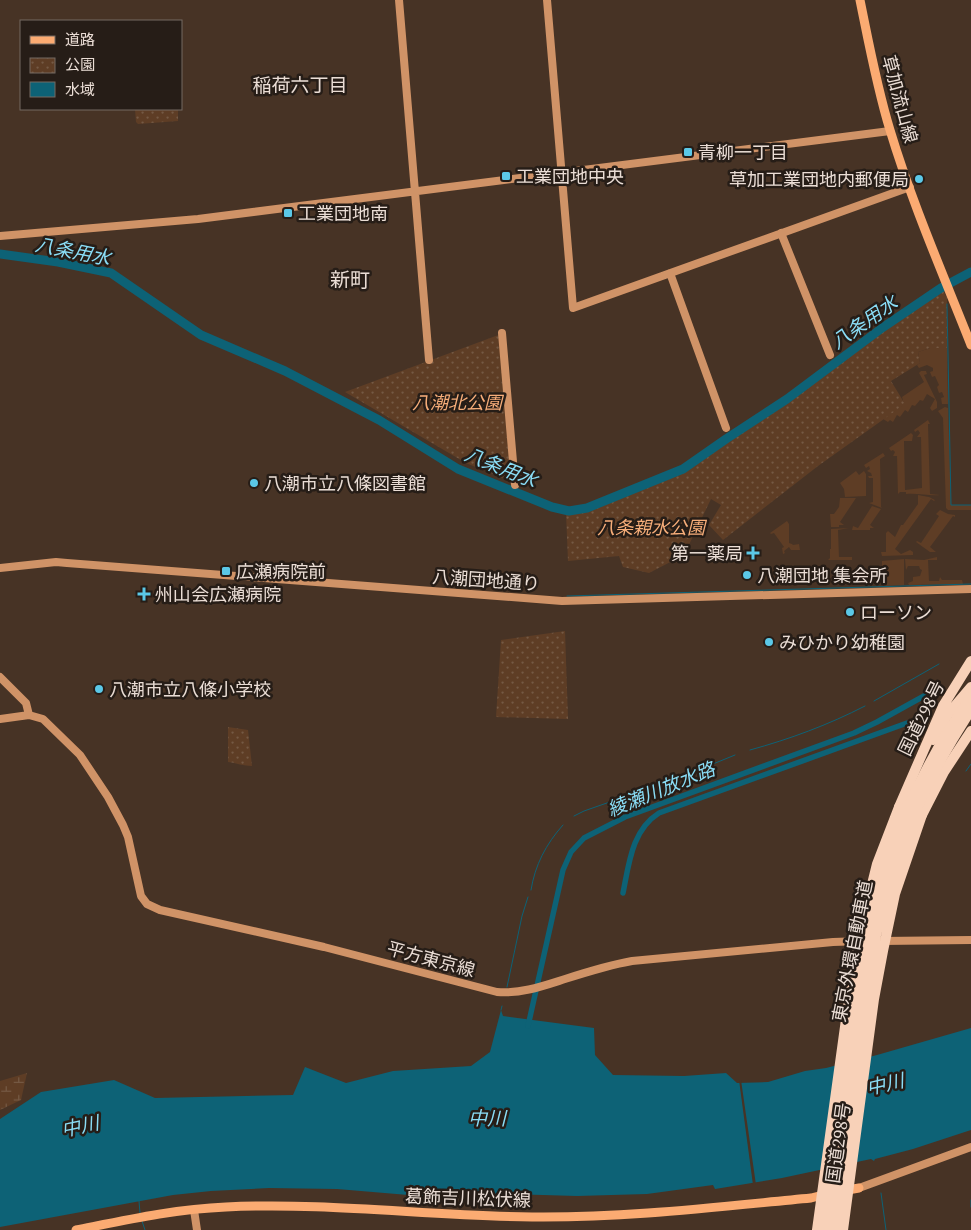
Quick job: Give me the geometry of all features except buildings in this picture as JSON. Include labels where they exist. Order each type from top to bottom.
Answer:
[{"type":"highway","name":"国道298号","points":[[817,1230],[857,945],[877,864],[905,792],[943,706],[971,661]]},
{"type":"highway","name":"国道298号","points":[[905,792],[926,750],[948,714],[971,687]]},
{"type":"highway","name":"東京外環自動車道","points":[[826,1230],[862,964],[876,898],[896,838],[921,780],[935,752],[971,697]]},
{"type":"highway","name":"東京外環自動車道","points":[[834,1230],[865,1001],[882,908],[913,814],[943,755],[971,710]]},
{"type":"highway","name":"国道298号","points":[[843,1230],[874,999],[882,950],[895,894],[922,815],[971,723]]},
{"type":"highway","name":"国道298号","points":[[944,772],[971,730]]},
{"type":"main road","name":"草加流山線","points":[[860,0],[890,131],[944,278],[971,344]]},
{"type":"main road","name":"葛飾吉川松伏線","points":[[76,1230],[152,1215],[256,1206],[324,1206],[486,1216],[600,1216],[678,1212],[811,1198],[859,1188]]},
{"type":"street","points":[[398,0],[429,360]]},
{"type":"street","points":[[547,0],[573,308],[910,187]]},
{"type":"street","points":[[0,236],[198,219],[890,131]]},
{"type":"street","points":[[782,233],[830,356]]},
{"type":"street","points":[[670,273],[726,428]]},
{"type":"street","points":[[502,333],[515,485]]},
{"type":"street","name":"八潮団地通り","points":[[0,568],[56,562],[567,601],[971,589]]},
{"type":"street","points":[[0,677],[26,703],[29,715],[0,719]]},
{"type":"street","name":"平方東京線","points":[[29,715],[48,723],[80,755],[94,774],[123,825],[128,837],[141,896],[150,906],[172,913],[342,951],[497,992],[525,990],[619,964],[646,960],[833,942],[971,940]]},
{"type":"street","points":[[859,1188],[971,1147]]},
{"type":"street","points":[[194,1210],[197,1230]]},
{"type":"green space","points":[[135,110],[178,110],[178,121],[138,124],[136,122]]},
{"type":"green space","name":"八条親水公園","points":[[942,288],[947,298],[947,348],[930,348],[918,352],[920,363],[891,381],[905,404],[818,466],[723,540],[709,525],[721,505],[711,499],[684,555],[649,573],[623,567],[619,556],[568,561],[566,513],[587,510],[688,467],[787,402],[860,346]]},
{"type":"green space","name":"八潮北公園","points":[[501,334],[512,482],[466,463],[345,392]]},
{"type":"green space","points":[[930,348],[947,348],[948,404],[942,404],[941,398],[944,397],[942,392],[939,393],[937,387],[939,385],[935,376],[932,377],[930,372],[933,371],[933,368],[927,365],[919,368],[917,365],[920,363],[918,352]]},
{"type":"green space","points":[[926,371],[927,374],[924,375],[937,402],[937,408],[932,411],[930,408],[935,399],[927,394],[923,401],[920,400],[915,406],[912,405],[908,412],[905,410],[900,417],[897,415],[893,422],[883,419],[904,404],[902,397],[924,382],[919,373]]},
{"type":"green space","points":[[945,407],[948,408],[951,505],[971,505],[971,510],[948,510],[946,508],[943,418],[938,411]]},
{"type":"green space","points":[[928,420],[930,424],[928,424],[930,494],[940,495],[906,494],[906,492],[898,494],[897,456],[893,456],[895,452],[889,448],[911,433],[913,435],[912,441],[904,441],[905,490],[922,488],[921,437],[917,437],[920,433],[918,430],[915,432],[914,430]]},
{"type":"green space","points":[[883,453],[885,456],[880,459],[882,508],[869,503],[873,502],[873,478],[868,476],[872,476],[867,471],[870,469],[869,466],[866,468],[864,465]]},
{"type":"green space","points":[[856,471],[859,475],[864,471],[866,474],[866,496],[845,497],[844,489],[840,483]]},
{"type":"green space","points":[[918,495],[935,500],[931,499],[895,549],[901,554],[910,550],[913,552],[913,555],[882,556],[881,552],[886,552],[886,533],[888,531],[895,537],[901,525],[903,525],[918,504]]},
{"type":"green space","points":[[840,498],[856,498],[840,522],[844,525],[831,527],[830,514],[834,514],[839,507]]},
{"type":"green space","points":[[872,506],[881,509],[870,525],[874,528],[870,528],[870,530],[852,530],[853,526],[858,528]]},
{"type":"green space","points":[[940,510],[955,515],[955,517],[953,516],[930,547],[936,552],[930,552],[916,542],[921,543],[939,516],[936,514]]},
{"type":"green space","points":[[787,521],[789,524],[789,543],[793,545],[799,544],[800,550],[791,550],[789,547],[783,554],[782,548],[784,547],[774,533],[770,533]]},
{"type":"green space","points":[[849,528],[838,530],[839,557],[852,557],[852,560],[828,560],[831,549],[831,529]]},
{"type":"green space","points":[[937,557],[937,560],[928,560],[929,581],[939,581],[940,577],[942,580],[962,580],[963,584],[909,585],[908,583],[913,581],[913,577],[920,576],[922,570],[919,566],[908,566],[906,570],[905,559],[924,560]]},
{"type":"green space","points":[[904,559],[904,585],[884,586],[882,580],[887,580],[887,567],[882,567],[882,561]]},
{"type":"green space","points":[[565,631],[568,719],[496,717],[501,640]]},
{"type":"green space","points":[[228,727],[248,730],[252,766],[228,762]]},
{"type":"green space","points":[[27,1073],[21,1100],[0,1110],[0,1081]]},
{"type":"water","name":"中川","points":[[501,1010],[503,1016],[594,1028],[595,1055],[613,1075],[684,1076],[726,1073],[737,1083],[768,1082],[805,1071],[826,1068],[877,1055],[971,1028],[971,1130],[875,1159],[874,1161],[871,1159],[782,1178],[715,1189],[713,1185],[647,1194],[577,1196],[433,1192],[432,1197],[337,1189],[269,1188],[211,1191],[173,1195],[0,1227],[0,1119],[41,1092],[114,1080],[155,1098],[293,1095],[305,1067],[346,1083],[393,1071],[471,1066],[490,1052]]},
{"type":"pier","points":[[739,1080],[741,1080],[756,1185],[753,1185]]},
{"type":"waterway","name":"八条用水","points":[[0,254],[58,262],[111,273],[201,335],[285,371],[379,420],[458,469],[552,507],[569,511],[587,508],[683,469],[787,399],[882,328],[941,288],[971,272]]},
{"type":"waterway","points":[[947,304],[951,505],[971,505]]},
{"type":"waterway","points":[[567,596],[971,584]]},
{"type":"waterway","points":[[874,701],[939,664]]},
{"type":"waterway","name":"綾瀬川放水路","points":[[528,1026],[563,870],[571,852],[584,838],[625,817],[854,733],[924,696]]},
{"type":"waterway","points":[[750,750],[809,731],[865,706]]},
{"type":"waterway","name":"綾瀬川放水路","points":[[623,893],[630,859],[637,838],[650,820],[659,813],[907,723]]},
{"type":"waterway","points":[[574,816],[735,755]]},
{"type":"waterway","points":[[966,771],[971,764]]},
{"type":"waterway","points":[[531,890],[535,872],[542,855],[563,825]]},
{"type":"waterway","points":[[507,987],[522,916],[528,897]]},
{"type":"waterway","points":[[501,1010],[502,1006]]},
{"type":"waterway","points":[[881,1193],[886,1230]]},
{"type":"waterway","points":[[971,1200],[971,1207]]},
{"type":"waterway","points":[[139,1201],[140,1213]]},
{"type":"waterway","points":[[142,1221],[145,1230]]},
{"type":"place","name":"青柳一丁目","points":[[688,152]]},
{"type":"place","name":"工業団地中央","points":[[506,176]]},
{"type":"place","name":"草加工業団地内郵便局","points":[[919,179]]},
{"type":"place","name":"工業団地南","points":[[288,213]]},
{"type":"place","name":"八潮市立八條図書館","points":[[254,483]]},
{"type":"place","name":"第一薬局","points":[[753,553]]},
{"type":"place","name":"広瀬病院前","points":[[226,571]]},
{"type":"place","name":"八潮団地 集会所","points":[[747,575]]},
{"type":"place","name":"州山会広瀬病院","points":[[144,594]]},
{"type":"place","name":"ローソン","points":[[850,612]]},
{"type":"place","name":"みひかり幼稚園","points":[[769,642]]},
{"type":"place","name":"八潮市立八條小学校","points":[[99,689]]},
{"type":"district","name":"稲荷六丁目","points":[[300,85]]},
{"type":"district","name":"新町","points":[[350,280]]}]
